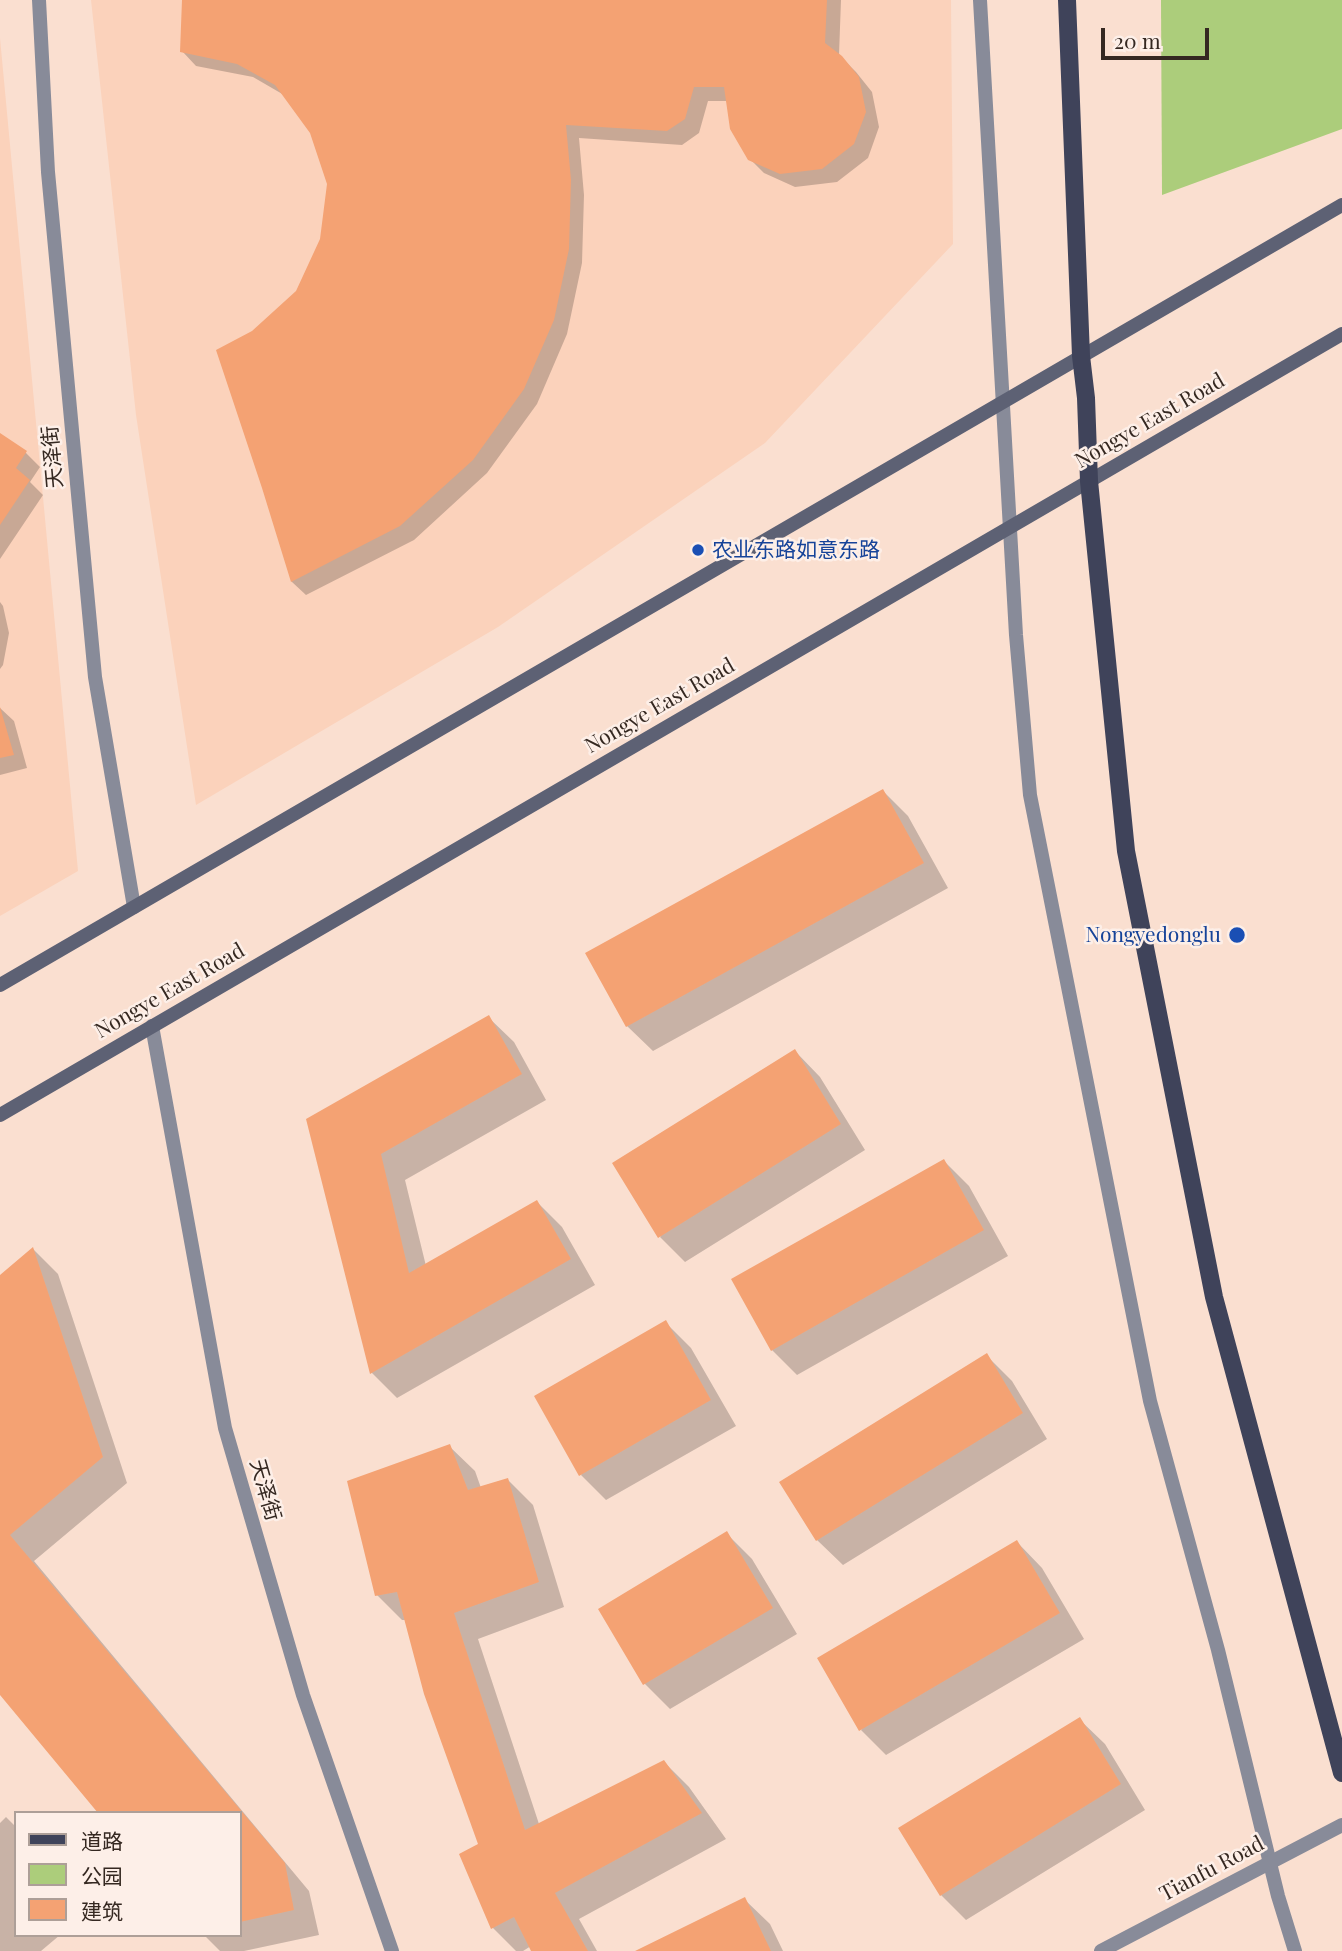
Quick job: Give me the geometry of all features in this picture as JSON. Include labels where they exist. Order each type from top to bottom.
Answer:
[{"type":"main road","points":[[1067,0],[1081,356],[1086,398],[1089,481],[1126,851],[1214,1297],[1342,1773]]},
{"type":"main road","points":[[0,985],[1342,205]]},
{"type":"main road","name":"Nongye East Road","points":[[0,1115],[1342,334]]},
{"type":"street","name":"天泽街","points":[[39,0],[48,172],[96,677],[134,907]]},
{"type":"street","points":[[980,0],[1016,635],[1030,794],[1150,1401],[1218,1650],[1295,1951]]},
{"type":"street","name":"天泽街","points":[[152,1026],[225,1427],[303,1695],[392,1951]]},
{"type":"street","name":"Tianfu Road","points":[[1101,1951],[1342,1825]]},
{"type":"shaded area","points":[[91,0],[951,0],[953,244],[765,443],[498,627],[196,805],[136,415]]},
{"type":"shaded area","points":[[0,38],[78,871],[0,916]]},
{"type":"green space","points":[[1161,0],[1342,0],[1342,129],[1162,195]]},
{"type":"building","points":[[182,0],[827,0],[825,43],[842,56],[859,77],[866,112],[854,144],[822,169],[780,174],[748,160],[730,129],[724,87],[694,87],[685,119],[667,131],[566,125],[571,180],[569,249],[554,320],[524,389],[473,460],[400,526],[291,582],[216,350],[252,331],[296,291],[320,239],[327,184],[310,133],[275,85],[237,64],[180,52]]},
{"type":"building","points":[[0,433],[27,451],[16,468],[30,480],[0,525]]},
{"type":"building","points":[[0,707],[14,755],[0,758]]},
{"type":"building","points":[[883,789],[924,863],[626,1027],[585,953]]},
{"type":"building","points":[[489,1015],[522,1074],[381,1154],[409,1273],[537,1200],[571,1259],[370,1374],[306,1119]]},
{"type":"building","points":[[795,1049],[841,1124],[658,1238],[612,1163]]},
{"type":"building","points":[[944,1159],[984,1230],[771,1351],[731,1279]]},
{"type":"building","points":[[33,1247],[103,1457],[10,1535],[241,1811],[96,1811],[0,1695],[0,1275]]},
{"type":"building","points":[[666,1320],[711,1400],[579,1476],[534,1396]]},
{"type":"building","points":[[987,1353],[1023,1413],[816,1541],[779,1482]]},
{"type":"building","points":[[450,1444],[468,1490],[508,1478],[539,1582],[454,1613],[525,1830],[664,1760],[702,1813],[555,1893],[588,1951],[531,1951],[514,1917],[491,1929],[459,1854],[478,1844],[424,1694],[397,1592],[375,1596],[347,1481]]},
{"type":"building","points":[[727,1531],[773,1608],[643,1685],[598,1609]]},
{"type":"building","points":[[1017,1540],[1060,1613],[859,1731],[817,1658]]},
{"type":"building","points":[[1080,1717],[1121,1784],[940,1896],[898,1828]]},
{"type":"building","points":[[242,1812],[285,1863],[294,1910],[242,1922]]},
{"type":"building","points":[[745,1897],[771,1951],[635,1951]]},
{"type":"place","name":"农业东路如意东路","points":[[698,550]]},
{"type":"place","name":"Nongyedonglu","points":[[1237,935]]}]
